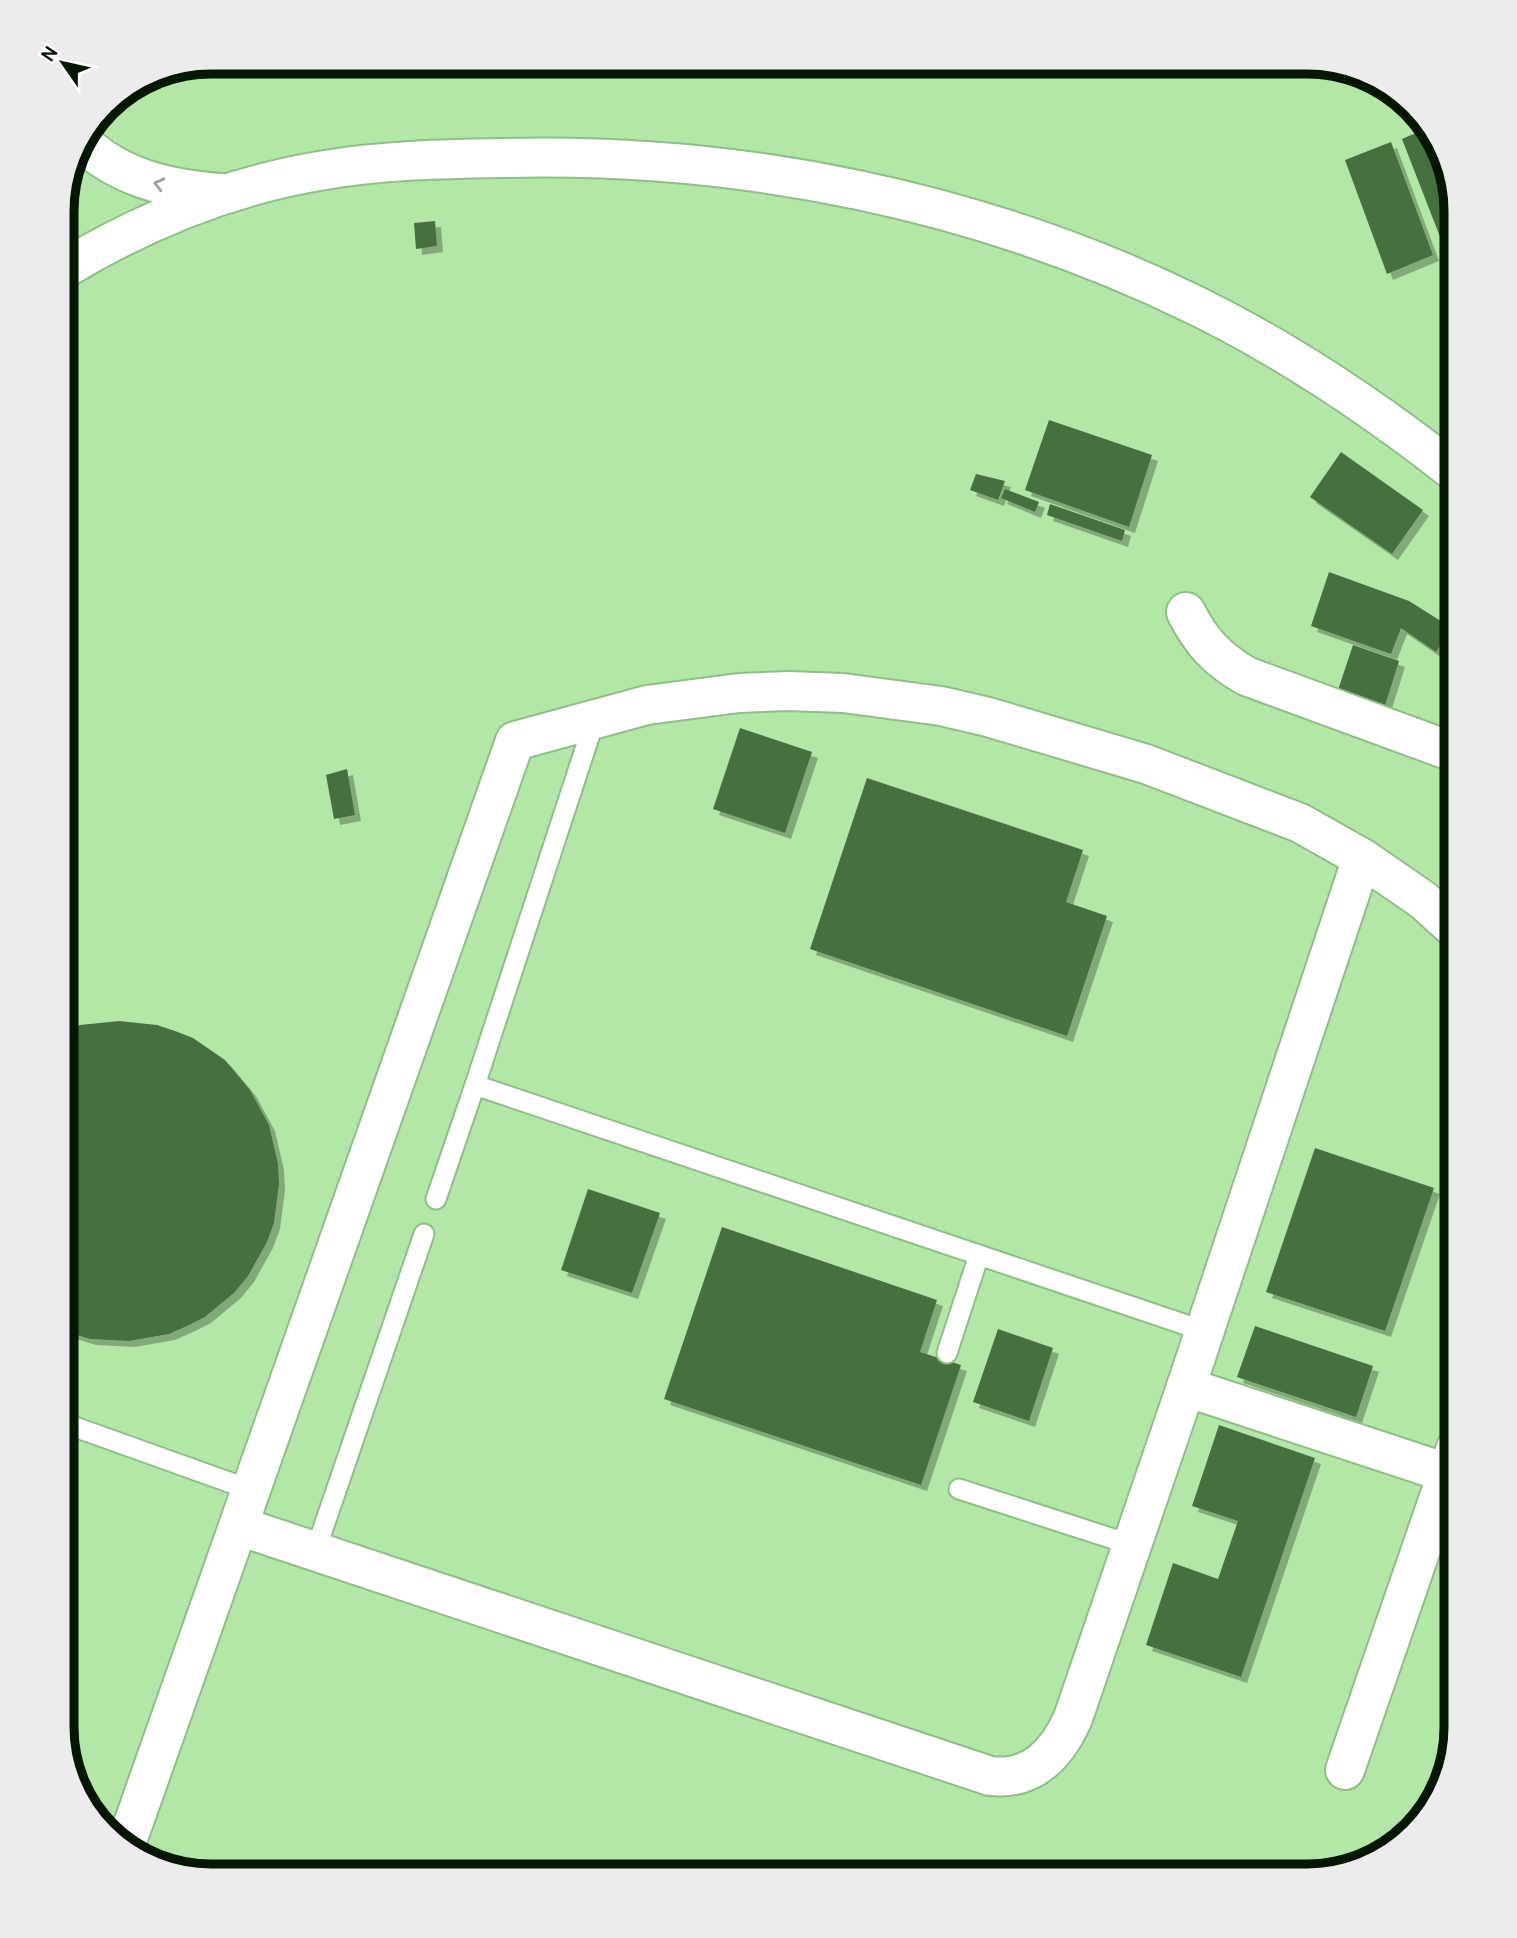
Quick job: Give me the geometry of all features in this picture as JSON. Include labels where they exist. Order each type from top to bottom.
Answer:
[{"type":"street","points":[[89,149],[110,164],[149,182],[185,189],[209,200]]},
{"type":"street","points":[[74,263],[141,226],[209,200],[290,176],[357,166],[399,161],[563,158],[678,164],[757,173],[881,195],[947,210],[997,225],[1160,289],[1275,349],[1341,390],[1444,464]]},
{"type":"street","points":[[1404,433],[1444,443]]},
{"type":"street","points":[[1186,612],[1202,641],[1229,666],[1246,676],[1444,749]]},
{"type":"street","points":[[129,1837],[515,741],[647,705],[765,691],[843,693],[941,706],[1146,764],[1300,822],[1362,858],[1423,900],[1444,919]]},
{"type":"street","points":[[239,1526],[990,1776],[1020,1775],[1035,1767],[1047,1758],[1066,1732],[1186,1387],[1362,858]]},
{"type":"street","points":[[1186,1387],[1444,1459]]},
{"type":"street","points":[[1345,1770],[1444,1484]]},
{"type":"lane","points":[[436,1199],[595,719]]},
{"type":"lane","points":[[475,1085],[1204,1331]]},
{"type":"lane","points":[[314,1552],[424,1234]]},
{"type":"lane","points":[[947,1353],[979,1255]]},
{"type":"lane","points":[[74,1427],[251,1490]]},
{"type":"lane","points":[[959,1489],[1132,1545]]},
{"type":"shaded area","points":[[1315,74],[1351,81],[1375,92],[1397,107],[1420,134],[1436,166],[1444,210],[1444,1727],[1439,1763],[1425,1796],[1403,1824],[1383,1841],[1342,1860],[1306,1864],[210,1864],[175,1860],[150,1850],[120,1831],[97,1804],[81,1772],[76,1754],[74,1727],[74,202],[84,158],[107,120],[142,92],[166,81],[193,75]]},
{"type":"building","points":[[1419,132],[1436,166],[1444,210],[1444,247],[1402,139]]},
{"type":"building","points":[[1391,142],[1433,255],[1387,274],[1345,160]]},
{"type":"building","points":[[435,221],[437,246],[416,249],[414,223]]},
{"type":"building","points":[[1049,420],[1152,455],[1129,527],[1025,490]]},
{"type":"building","points":[[1341,452],[1423,510],[1392,554],[1310,497]]},
{"type":"building","points":[[976,474],[1005,481],[998,500],[970,490]]},
{"type":"building","points":[[1005,489],[1039,502],[1035,512],[1001,498]]},
{"type":"building","points":[[1050,504],[1125,530],[1122,541],[1047,515]]},
{"type":"building","points":[[1329,572],[1409,601],[1444,623],[1444,640],[1436,652],[1401,628],[1391,654],[1311,626]]},
{"type":"building","points":[[1353,645],[1399,661],[1383,712],[1336,696]]},
{"type":"building","points":[[740,728],[812,752],[785,833],[713,809]]},
{"type":"building","points":[[347,769],[355,815],[334,819],[326,775]]},
{"type":"building","points":[[867,778],[1083,850],[1066,902],[1107,916],[1067,1036],[810,949]]},
{"type":"building","points":[[119,1021],[157,1025],[193,1038],[225,1060],[250,1090],[269,1125],[278,1164],[279,1184],[274,1223],[267,1242],[248,1276],[235,1292],[205,1317],[169,1334],[129,1341],[90,1339],[74,1334],[74,1027]]},
{"type":"building","points":[[1315,1148],[1434,1188],[1385,1331],[1266,1292]]},
{"type":"building","points":[[588,1189],[660,1213],[632,1293],[561,1270]]},
{"type":"building","points":[[722,1227],[937,1300],[920,1352],[961,1365],[921,1485],[664,1399]]},
{"type":"building","points":[[1255,1326],[1373,1366],[1356,1417],[1237,1377]]},
{"type":"building","points":[[998,1329],[1053,1348],[1029,1421],[973,1402]]},
{"type":"building","points":[[1219,1425],[1315,1458],[1241,1677],[1146,1645],[1173,1563],[1218,1579],[1238,1521],[1192,1506]]}]
